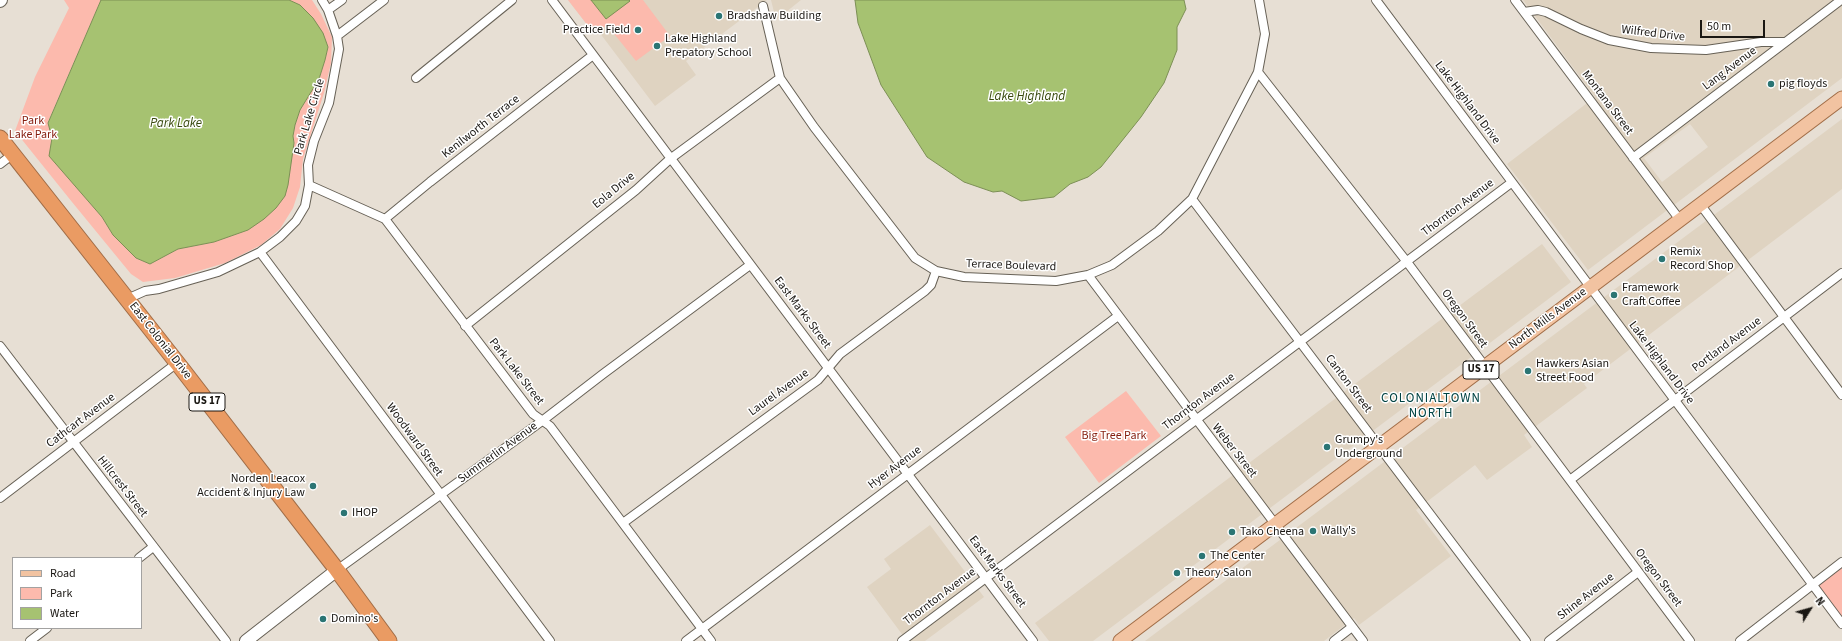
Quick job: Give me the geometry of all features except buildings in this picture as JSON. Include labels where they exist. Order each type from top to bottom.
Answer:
[{"type":"highway","name":"East Colonial Drive","points":[[0,138],[127,298],[337,570],[389,641]]},
{"type":"main road","name":"North Mills Avenue","points":[[1120,641],[1485,368],[1842,98]]},
{"type":"street","name":"Park Lake Circle","points":[[127,298],[145,291],[158,289],[218,272],[260,252],[280,237],[296,221],[305,206],[309,185],[308,165],[314,141],[329,103],[335,78],[339,49],[337,36],[328,10],[322,0]]},
{"type":"street","points":[[328,10],[342,0]]},
{"type":"street","points":[[337,36],[384,0]]},
{"type":"street","points":[[416,78],[512,0]]},
{"type":"street","name":"East Marks Street","points":[[552,0],[1033,641]]},
{"type":"street","name":"Terrace Boulevard","points":[[763,6],[780,78],[814,127],[915,258],[936,271],[964,277],[1056,281],[1088,275],[1112,265],[1158,231],[1192,199],[1258,72],[1265,34],[1259,0]]},
{"type":"street","name":"Lake Highland Drive","points":[[1376,0],[1511,183],[1842,624]]},
{"type":"street","name":"Montana Street","points":[[1515,0],[1680,220]]},
{"type":"street","name":"Lang Avenue","points":[[1633,158],[1841,0]]},
{"type":"street","name":"Wilfred Drive","points":[[1524,12],[1538,10],[1546,12],[1580,29],[1609,40],[1651,48],[1706,50],[1761,42],[1785,42]]},
{"type":"street","name":"Kenilworth Terrace","points":[[385,219],[593,55]]},
{"type":"street","name":"Oregon Street","points":[[1258,72],[1407,262],[1690,641]]},
{"type":"street","name":"Eola Drive","points":[[465,326],[636,190],[670,159],[780,78]]},
{"type":"street","points":[[0,164],[12,154]]},
{"type":"street","name":"Thornton Avenue","points":[[902,641],[1300,340],[1407,262],[1511,183]]},
{"type":"street","name":"Park Lake Street","points":[[309,185],[385,219],[533,414],[550,426],[711,641]]},
{"type":"street","name":"Canton Street","points":[[1192,199],[1526,641]]},
{"type":"street","points":[[1700,204],[1842,394]]},
{"type":"street","name":"Woodward Street","points":[[260,252],[550,641]]},
{"type":"street","name":"Summerlin Avenue","points":[[246,641],[337,570],[542,421],[602,374],[750,265]]},
{"type":"street","name":"Laurel Avenue","points":[[622,523],[818,380],[840,354],[925,291],[931,285],[936,271]]},
{"type":"street","name":"Portland Avenue","points":[[1570,480],[1842,273]]},
{"type":"street","name":"Weber Street","points":[[1088,275],[1195,420],[1363,641]]},
{"type":"street","name":"Hyer Avenue","points":[[686,641],[1118,316]]},
{"type":"street","name":"Hillcrest Street","points":[[0,346],[72,442],[226,641]]},
{"type":"street","name":"Cathcart Avenue","points":[[0,498],[177,363]]},
{"type":"street","points":[[140,557],[153,547]]},
{"type":"street","points":[[1740,641],[1842,562]]},
{"type":"street","name":"Shine Avenue","points":[[1549,641],[1638,572]]},
{"type":"street","points":[[1334,641],[1352,627]]},
{"type":"street","points":[[30,641],[46,629]]},
{"type":"shaded area","name":"Lake Highland Prepatory School","points":[[568,0],[767,0],[686,61],[696,75],[655,106],[596,28],[592,31]]},
{"type":"shaded area","name":"Lake Highland Prepatory School","points":[[771,0],[801,0],[776,20]]},
{"type":"shaded area","points":[[1523,0],[1842,0],[1842,78],[1588,270],[1507,164],[1595,97]],"holes":[[[1690,124],[1708,147],[1662,182],[1644,158]]]},
{"type":"shaded area","points":[[1842,119],[1842,189],[1584,384],[1587,388],[1524,435],[1532,447],[1487,480],[1475,465],[1416,510],[1451,556],[1359,625],[1354,618],[1324,641],[1145,641]]},
{"type":"shaded area","points":[[1542,244],[1571,282],[1093,641],[1049,641],[1035,623]]},
{"type":"shaded area","points":[[930,525],[984,597],[925,641],[907,641],[867,587],[891,569],[884,559]]},
{"type":"green space","name":"Park Lake Park","points":[[64,0],[101,0],[48,122],[52,138],[50,156],[102,217],[113,235],[136,258],[150,264],[178,249],[214,242],[248,230],[292,154],[295,125],[300,110],[319,79],[325,60],[328,47],[300,5],[289,0],[312,0],[321,14],[332,37],[331,63],[324,93],[303,159],[300,187],[293,208],[280,229],[261,245],[225,263],[175,278],[143,282],[131,274],[15,131],[35,77],[69,8]]},
{"type":"green space","name":"Practice Field","points":[[568,0],[643,0],[670,36],[636,61],[607,25],[598,31],[596,28],[592,31]]},
{"type":"green space","name":"Big Tree Park","points":[[1126,391],[1161,436],[1099,483],[1065,437]]},
{"type":"green space","points":[[1842,562],[1842,624],[1813,585]]},
{"type":"water","name":"Park Lake","points":[[101,0],[289,0],[300,5],[313,18],[323,33],[328,47],[325,60],[319,79],[300,110],[295,125],[293,136],[294,143],[285,196],[276,208],[264,219],[248,230],[214,242],[178,249],[150,264],[136,258],[113,235],[102,217],[49,156],[52,138],[48,123]]},
{"type":"water","points":[[591,0],[629,0],[630,1],[606,19]]},
{"type":"water","name":"Lake Highland","points":[[855,0],[1184,0],[1186,9],[1177,27],[1177,50],[1164,83],[1141,117],[1101,167],[1088,177],[1070,184],[1054,197],[1021,201],[1002,191],[993,192],[964,182],[927,157],[881,85],[858,23]]},
{"type":"place","name":"Bradshaw Building","points":[[719,16]]},
{"type":"place","name":"Practice Field","points":[[638,30]]},
{"type":"place","name":"Lake Highland Prepatory School","points":[[657,46]]},
{"type":"place","name":"pig floyds","points":[[1771,84]]},
{"type":"place","name":"Remix Record Shop","points":[[1662,259]]},
{"type":"place","name":"Framework Craft Coffee","points":[[1614,295]]},
{"type":"place","name":"Hawkers Asian Street Food","points":[[1528,371]]},
{"type":"place","name":"Grumpy's Underground","points":[[1327,447]]},
{"type":"place","name":"Norden Leacox Accident & Injury Law","points":[[313,486]]},
{"type":"place","name":"IHOP","points":[[344,513]]},
{"type":"place","name":"Wally's","points":[[1313,531]]},
{"type":"place","name":"Tako Cheena","points":[[1232,532]]},
{"type":"place","name":"The Center","points":[[1202,556]]},
{"type":"place","name":"Theory Salon","points":[[1177,573]]},
{"type":"place","name":"Domino's","points":[[323,619]]},
{"type":"district","name":"COLONIALTOWN NORTH","points":[[1431,406]]}]
